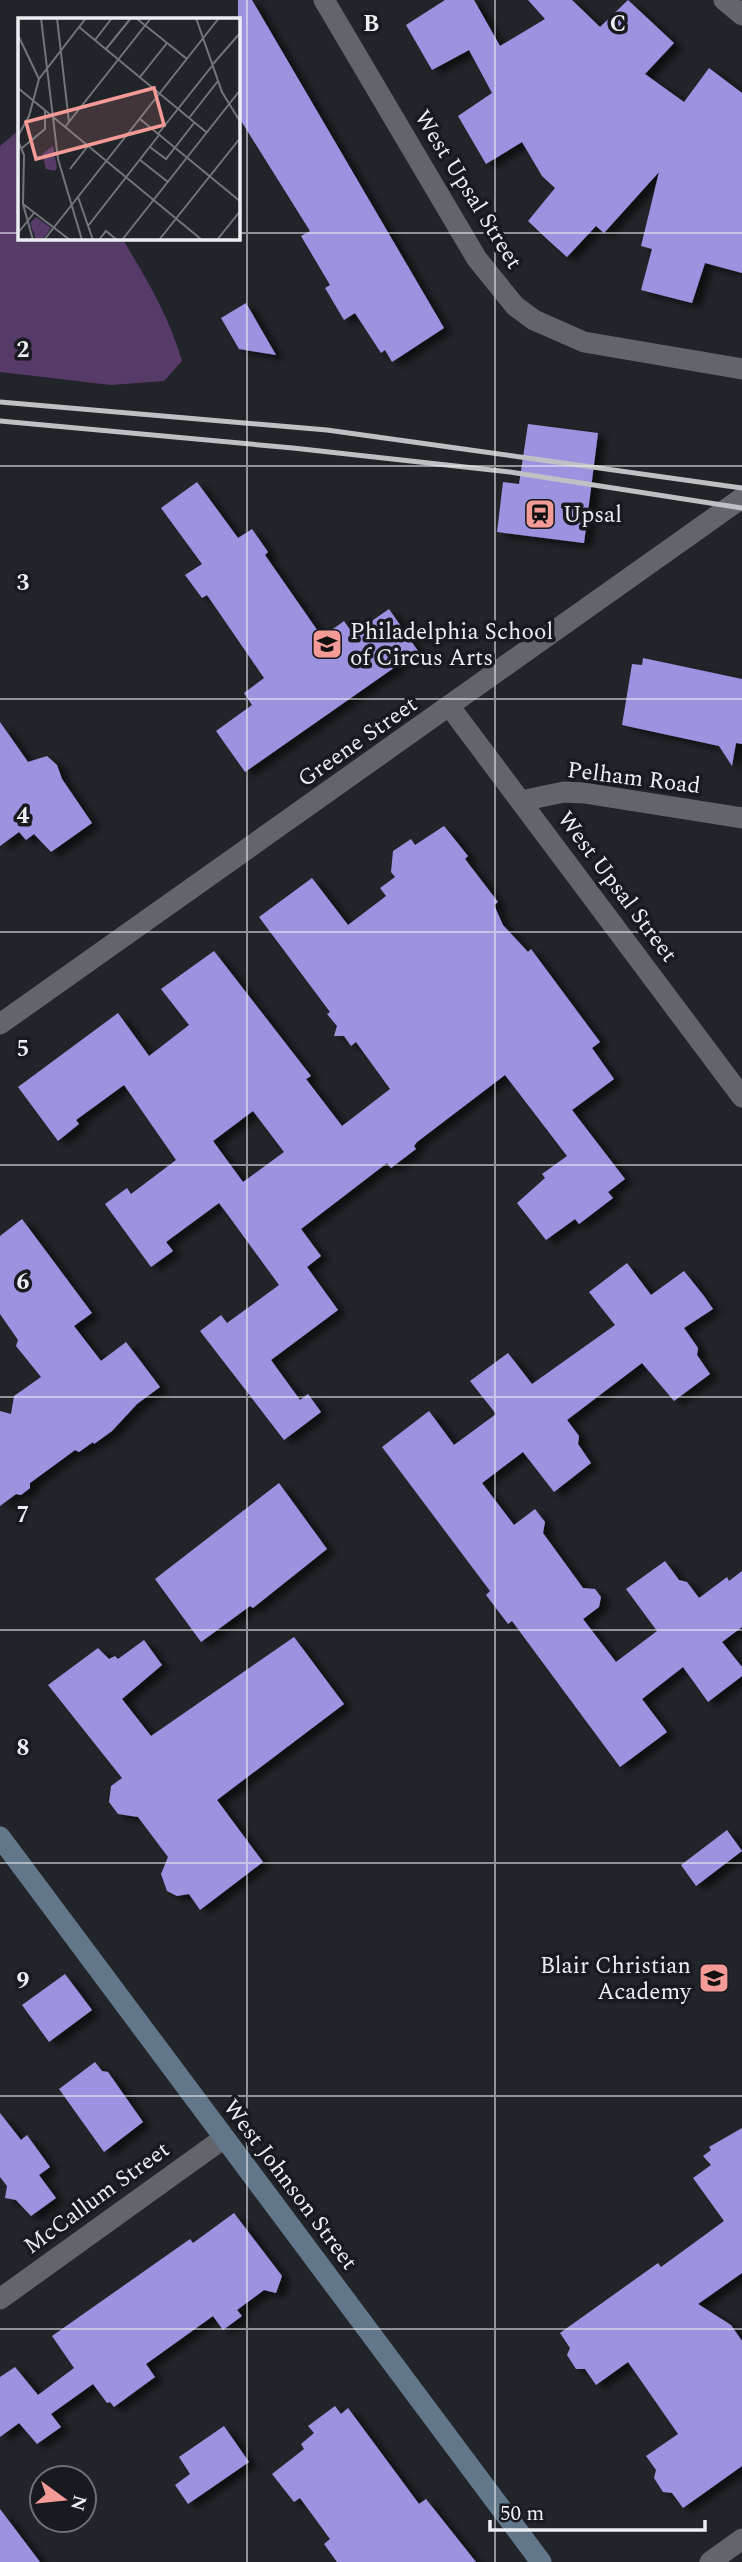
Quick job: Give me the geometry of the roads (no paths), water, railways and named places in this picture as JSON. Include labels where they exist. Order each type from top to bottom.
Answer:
[{"type":"street","name":"West Upsal Street","points":[[324,0],[477,259],[515,306],[534,320],[584,342],[742,369]]},
{"type":"street","points":[[724,0],[742,15]]},
{"type":"street","name":"Greene Street","points":[[0,1024],[742,498]]},
{"type":"street","name":"West Upsal Street","points":[[450,707],[742,1097]]},
{"type":"street","name":"Pelham Road","points":[[521,801],[565,792],[584,793],[742,818]]},
{"type":"street","name":"West Johnson Street","points":[[0,1837],[541,2562]]},
{"type":"street","name":"McCallum Street","points":[[0,2299],[224,2138]]},
{"type":"street","points":[[710,2562],[742,2539]]},
{"type":"railway","points":[[0,402],[327,430],[742,488]]},
{"type":"railway","points":[[0,421],[293,448],[510,472],[742,508]]},
{"type":"place","name":"Upsal","points":[[540,514]]},
{"type":"place","name":"Philadelphia School of Circus Arts","points":[[327,644]]},
{"type":"place","name":"Blair Christian Academy","points":[[714,1978]]}]
